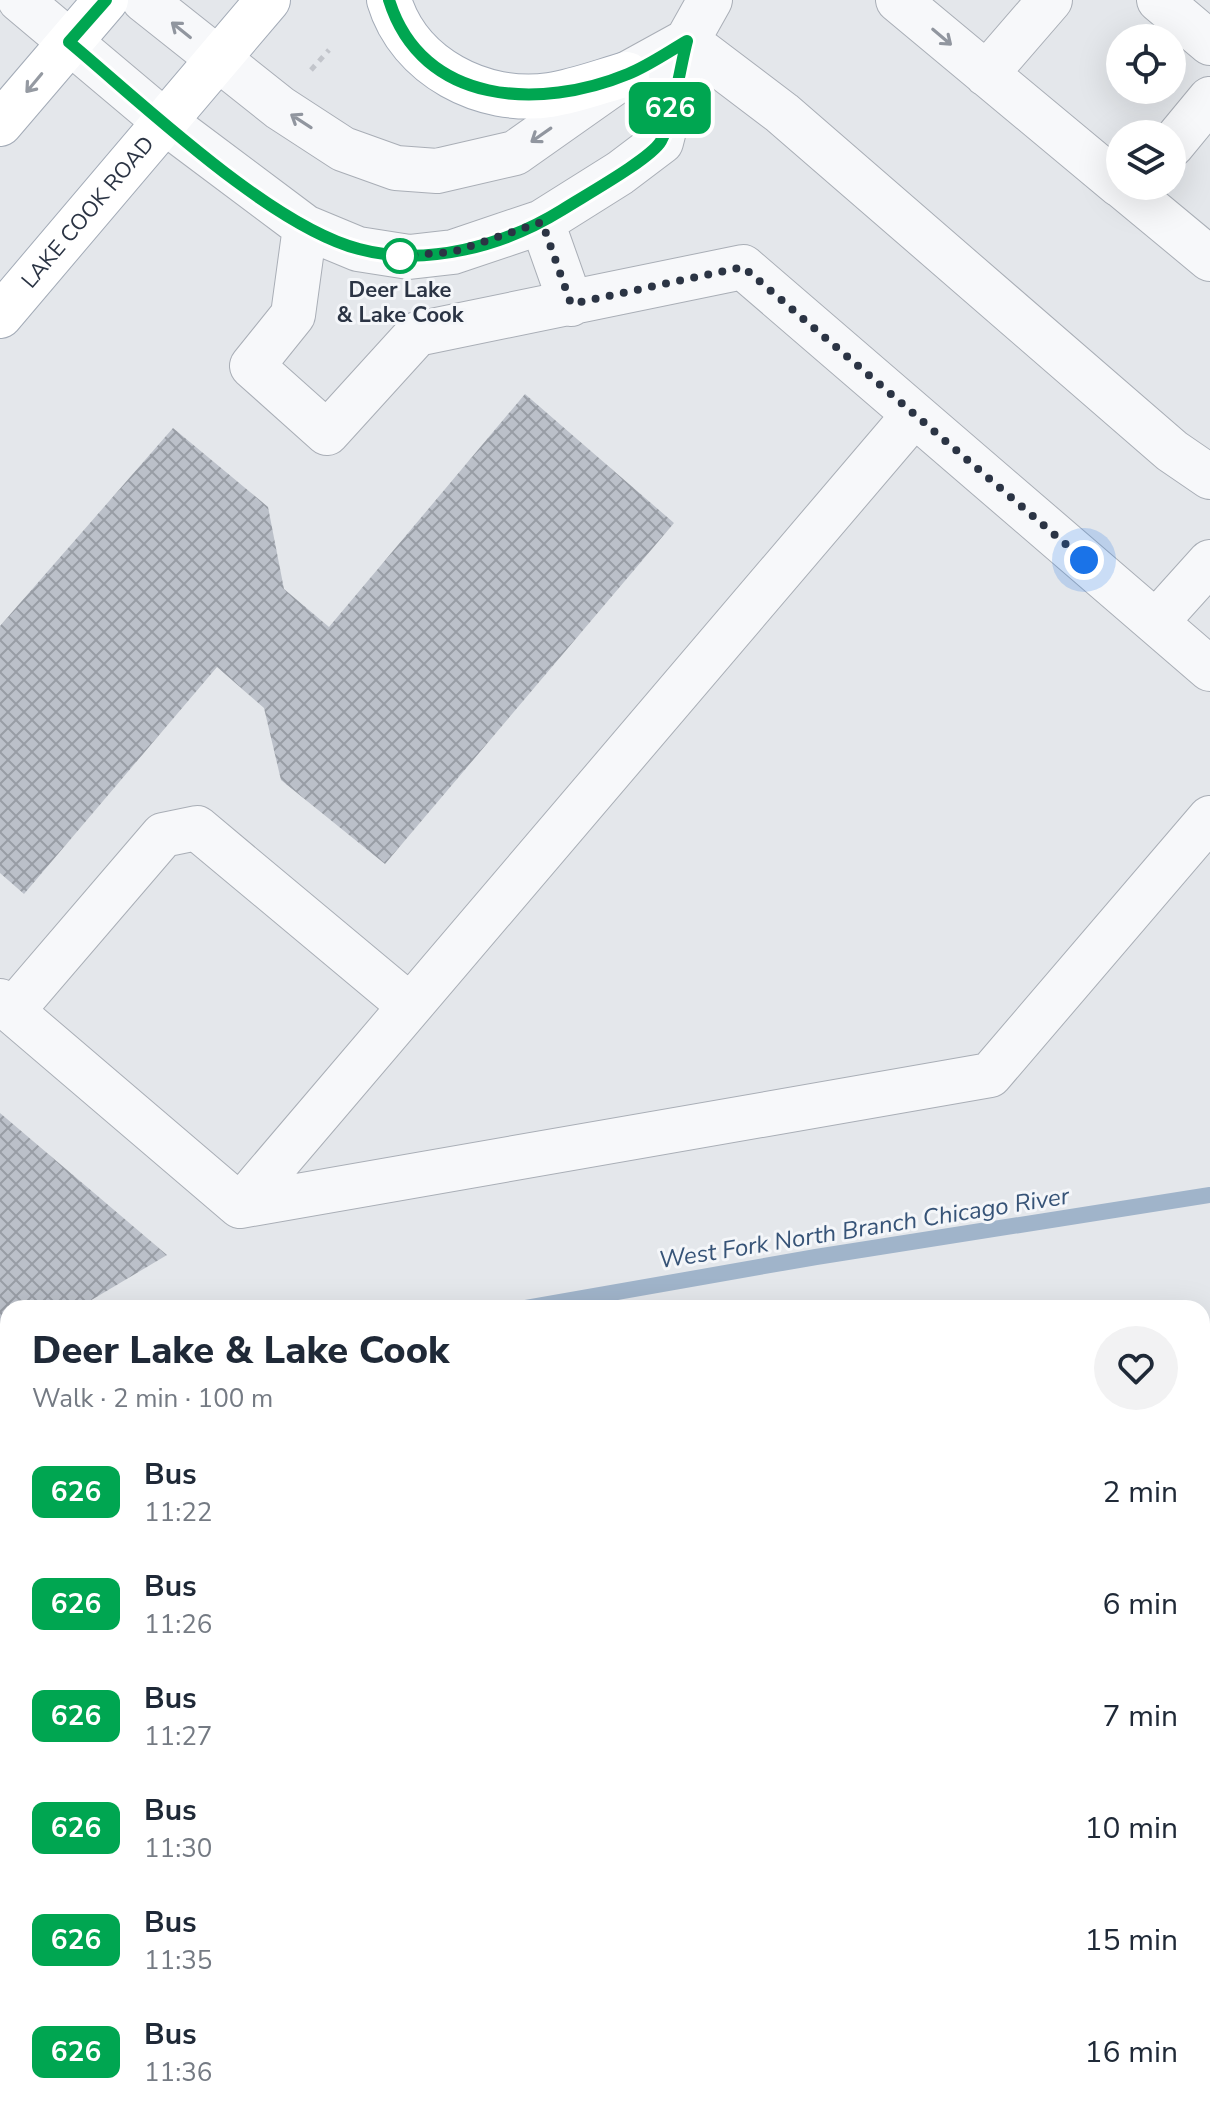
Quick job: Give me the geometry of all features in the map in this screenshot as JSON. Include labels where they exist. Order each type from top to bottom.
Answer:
[{"type":"main road","points":[[0,124],[106,0]]},
{"type":"main road","name":"LAKE COOK ROAD","points":[[0,316],[268,0]]},
{"type":"main road","points":[[389,0],[404,33],[435,67],[472,86],[510,97],[550,95],[627,74]]},
{"type":"street","points":[[20,0],[165,122],[305,227],[358,249],[409,257],[453,252],[542,222],[620,173],[661,142],[687,41],[710,0]]},
{"type":"street","points":[[144,0],[217,60],[343,149],[396,168],[437,171],[515,153],[627,74],[687,41]]},
{"type":"street","points":[[898,0],[1106,170]]},
{"type":"street","points":[[986,74],[1050,0]]},
{"type":"street","points":[[1159,0],[1210,43]]},
{"type":"street","points":[[687,41],[782,113],[1172,451],[1210,477]]},
{"type":"street","points":[[1186,128],[1210,99]]},
{"type":"street","points":[[1142,200],[1210,259]]},
{"type":"street","points":[[542,222],[571,304]]},
{"type":"street","points":[[305,227],[293,315],[252,366],[327,433],[417,334],[743,267],[1210,669]]},
{"type":"street","points":[[240,1206],[914,415]]},
{"type":"street","points":[[1156,622],[1210,562]]},
{"type":"street","points":[[240,1206],[990,1075],[1210,818]]},
{"type":"street","points":[[240,1206],[6,1006],[163,835],[197,828],[410,1006]]},
{"type":"path","points":[[308,59],[315,65]]},
{"type":"building","points":[[525,394],[674,523],[385,864],[281,780],[264,708],[217,667],[24,894],[0,873],[0,626],[173,428],[268,507],[284,589],[329,627]]},
{"type":"building","points":[[0,1113],[167,1255],[91,1300],[0,1300]]},
{"type":"waterway","name":"West Fork North Branch Chicago River","points":[[571,1300],[816,1257],[1210,1195]]},
{"type":"bus line","name":"626","points":[[106,0],[69,42],[165,122],[269,202],[305,227],[358,249],[409,257],[453,252],[501,237],[542,222],[620,173],[661,142],[687,41],[627,74],[550,95],[510,97],[472,86],[435,67],[404,33],[389,0]]},
{"type":"place","name":"Deer Lake & Lake Cook","points":[[400,256]]},
{"type":"route","points":[[400,256],[453,252],[542,222],[571,304],[743,267],[1084,560]]}]
